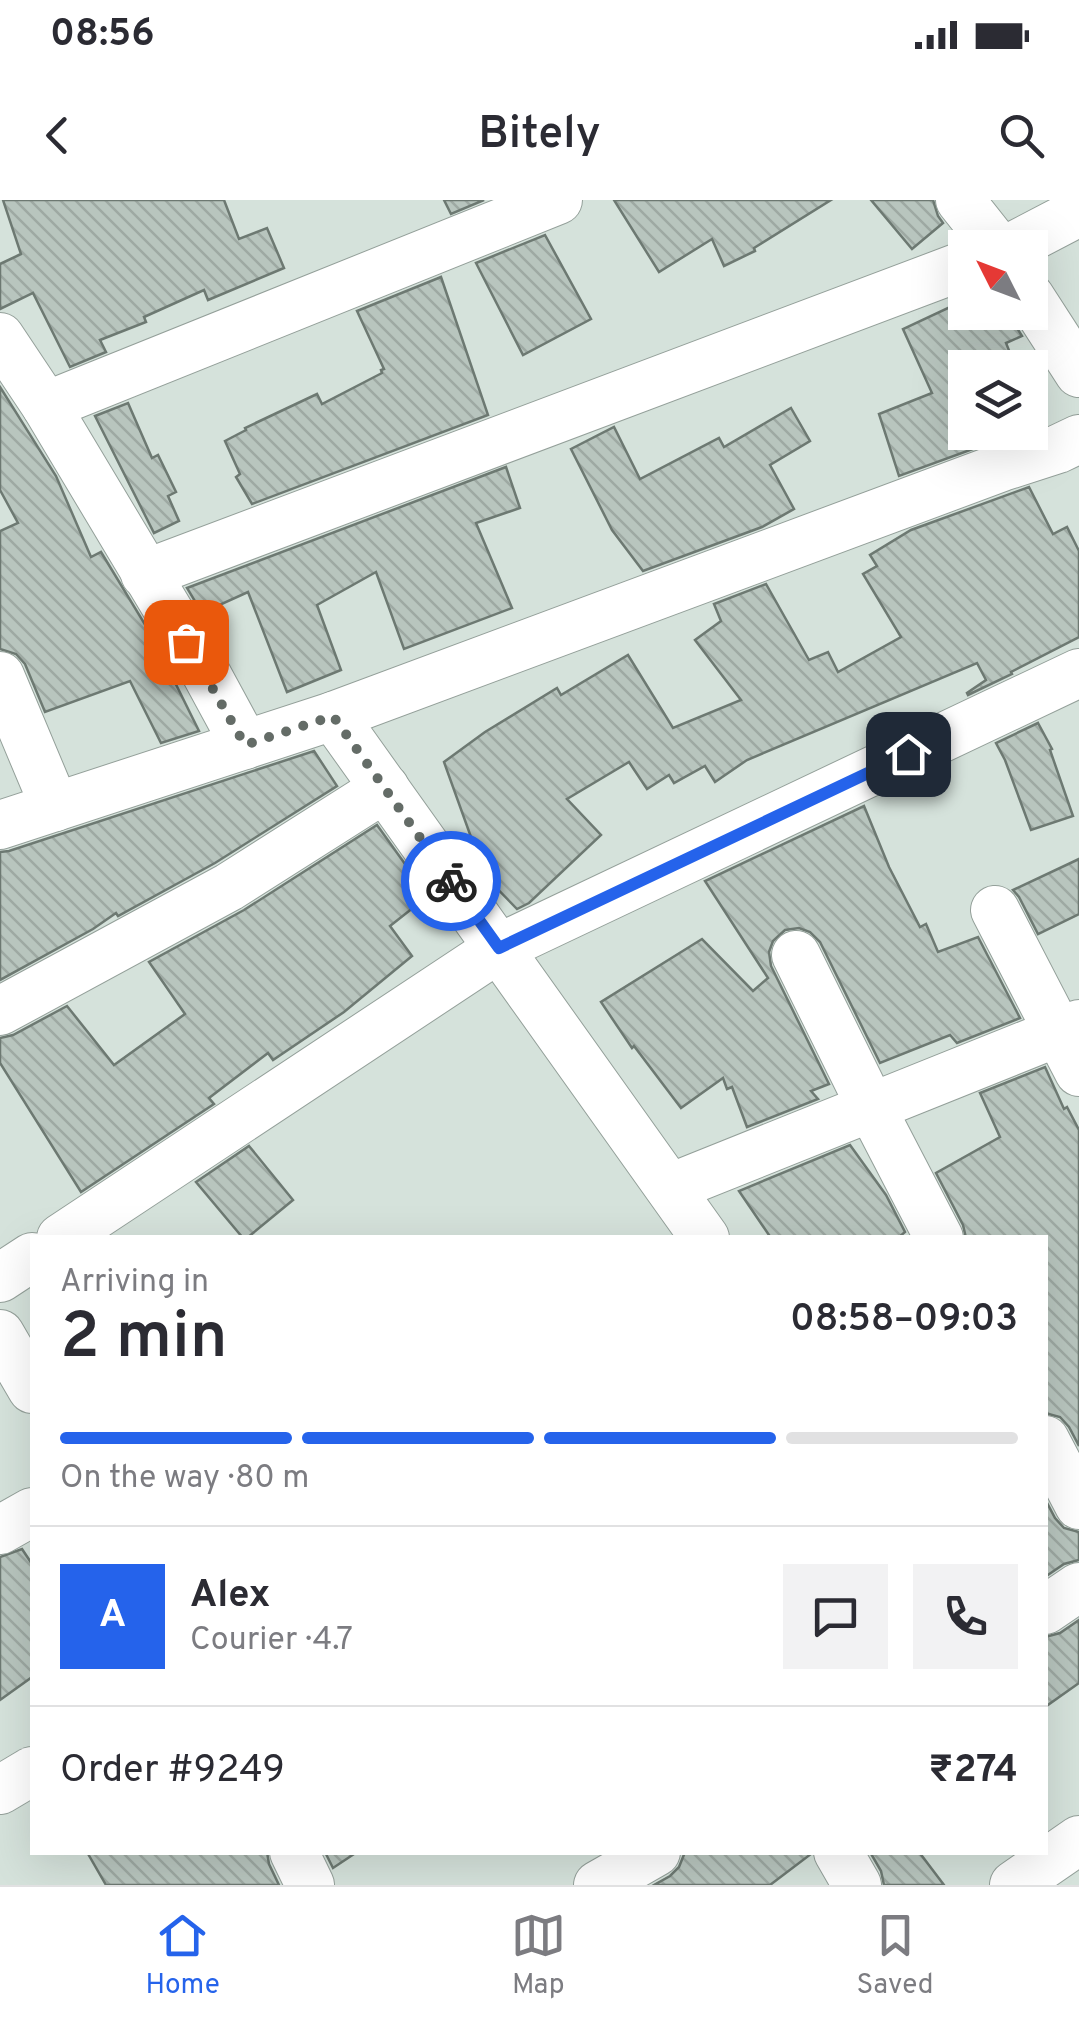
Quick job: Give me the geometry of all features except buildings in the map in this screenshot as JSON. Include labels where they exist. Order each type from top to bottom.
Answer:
[{"type":"street","points":[[46,406],[558,200]]},
{"type":"street","points":[[960,200],[966,230]]},
{"type":"street","points":[[1044,230],[1079,212]]},
{"type":"street","points":[[145,574],[948,269]]},
{"type":"street","points":[[1048,325],[1079,374]]},
{"type":"street","points":[[0,336],[46,406],[245,745]]},
{"type":"street","points":[[0,825],[333,716],[984,474],[1072,456]]},
{"type":"street","points":[[66,1235],[499,948],[1079,673]]},
{"type":"street","points":[[0,676],[55,806]]},
{"type":"street","points":[[333,716],[704,1235]]},
{"type":"street","points":[[0,1011],[229,887],[384,788]]},
{"type":"street","points":[[670,1188],[871,1107],[1072,1043],[995,910]]},
{"type":"street","points":[[796,954],[937,1235]]},
{"type":"street","points":[[0,1278],[30,1257]]},
{"type":"street","points":[[0,1334],[30,1386]]},
{"type":"street","points":[[1048,1446],[1079,1505]]},
{"type":"street","points":[[0,1530],[30,1513]]},
{"type":"street","points":[[1048,1608],[1079,1587]]},
{"type":"street","points":[[0,1790],[30,1771]]},
{"type":"street","points":[[295,1855],[310,1885]]},
{"type":"street","points":[[598,1885],[651,1855]]},
{"type":"street","points":[[840,1855],[856,1885]]},
{"type":"way so far","points":[[186,642],[245,745],[333,716],[451,881]]},
{"type":"route","points":[[451,881],[499,948],[908,754]]}]
